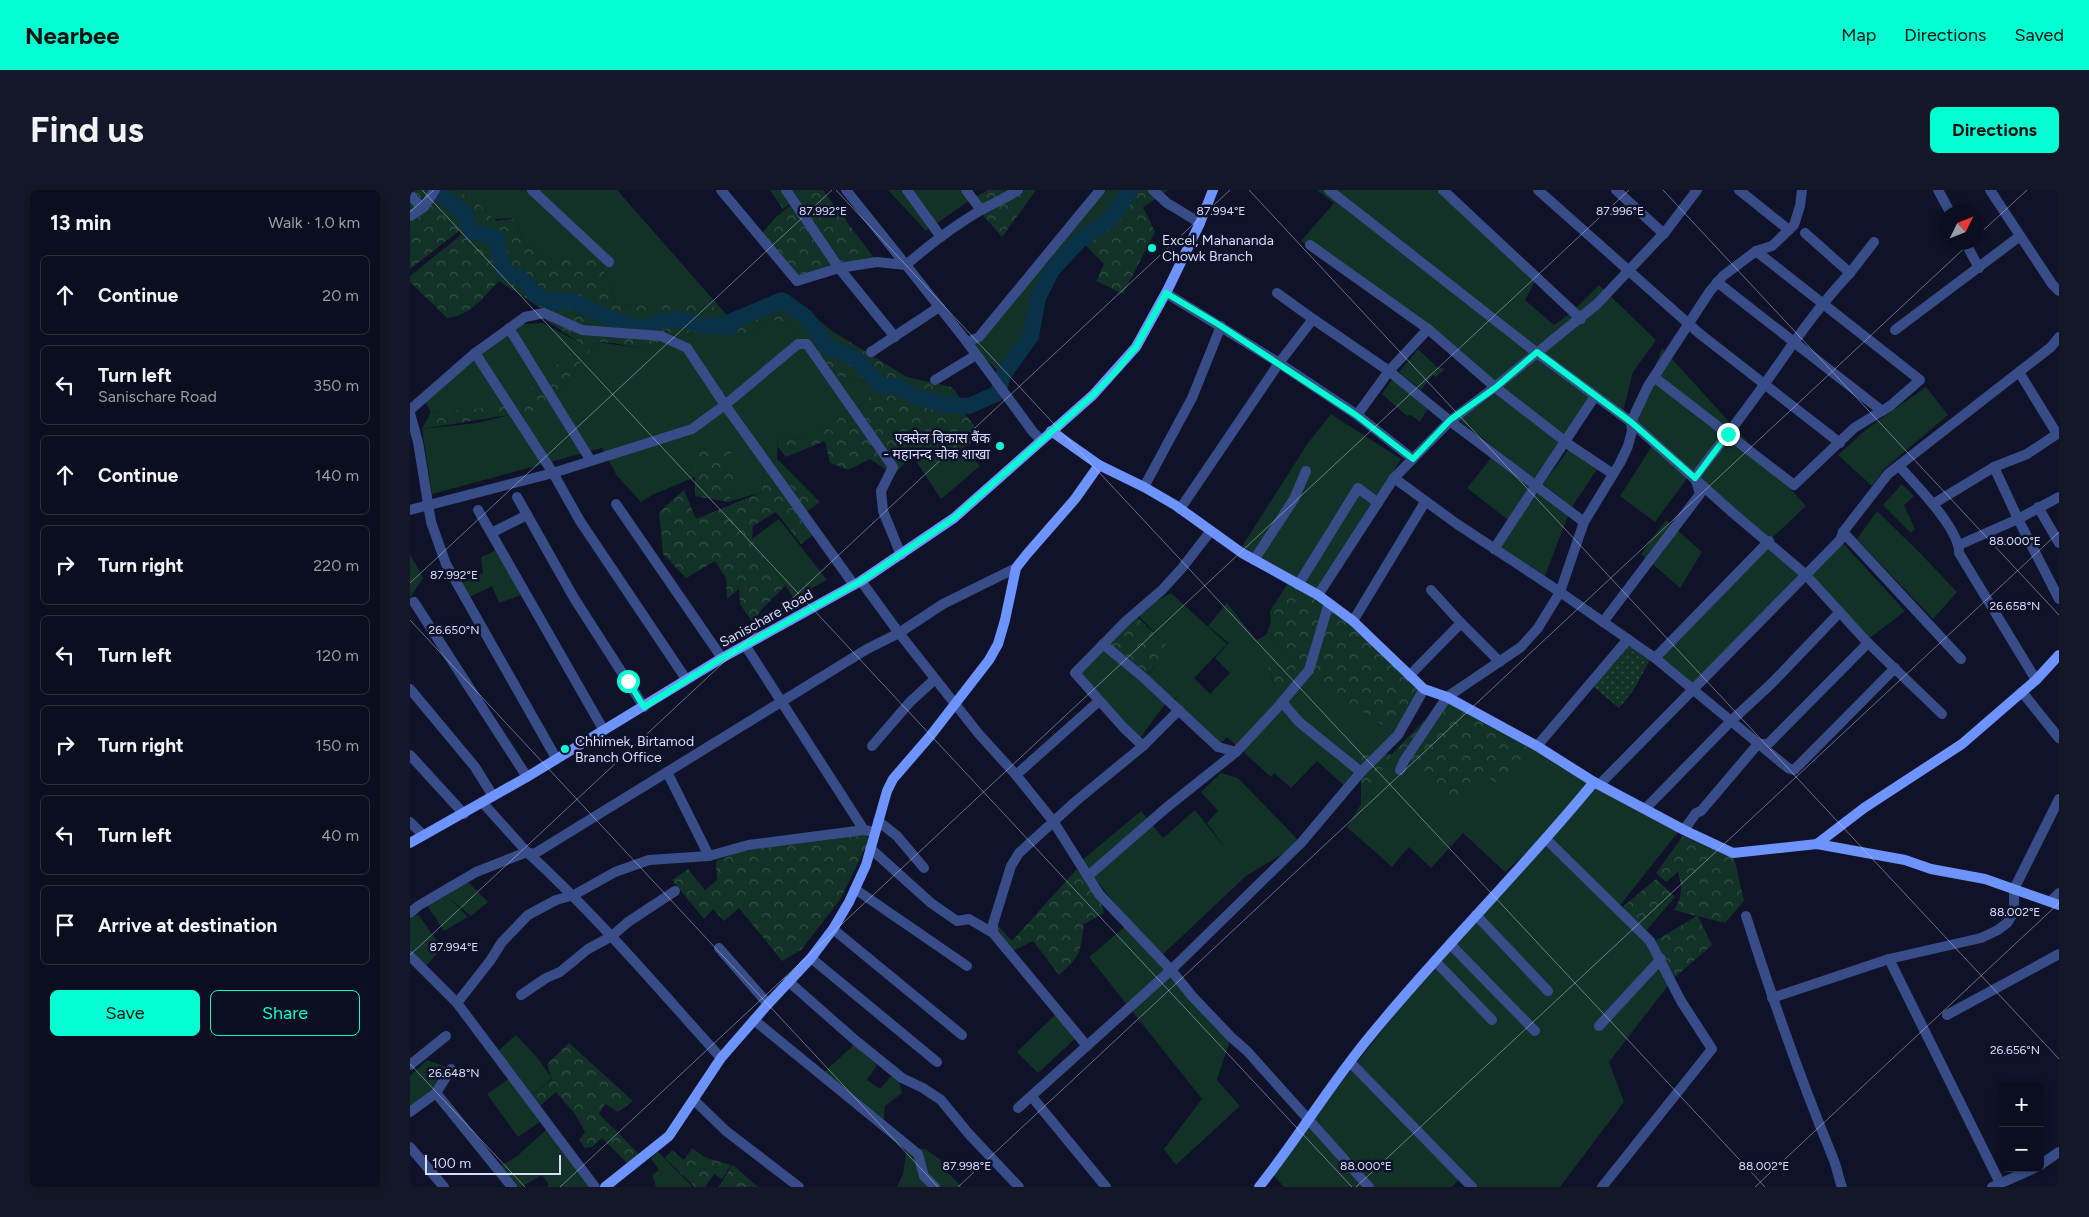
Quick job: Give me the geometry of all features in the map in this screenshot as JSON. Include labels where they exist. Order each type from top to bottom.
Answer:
[{"type":"street","points":[[410,216],[422,208],[435,190]]},
{"type":"street","points":[[532,190],[609,262]]},
{"type":"street","points":[[721,190],[797,282],[839,268],[877,262],[906,265],[941,237],[981,210],[1006,199],[1018,190]]},
{"type":"street","points":[[786,190],[839,268],[895,337]]},
{"type":"street","points":[[846,190],[967,342],[1006,397],[1041,440]]},
{"type":"street","points":[[907,190],[941,237]]},
{"type":"street","points":[[966,190],[981,210]]},
{"type":"street","points":[[967,342],[978,337],[1100,190]]},
{"type":"street","points":[[1153,190],[1167,203],[1200,223]]},
{"type":"street","name":"Sanischare Road","points":[[410,843],[527,777],[722,658],[858,583],[954,518],[1093,395],[1136,347],[1166,293],[1200,223],[1213,190]]},
{"type":"street","points":[[1329,190],[1537,352],[1631,422],[1805,574],[1868,643],[1942,714]]},
{"type":"street","points":[[1443,190],[1581,318]]},
{"type":"street","points":[[1538,190],[1689,324],[1840,443]]},
{"type":"street","points":[[1616,190],[1664,234]]},
{"type":"street","points":[[1318,595],[1394,478],[1450,420],[1495,388],[1581,318],[1629,272],[1664,234],[1696,190]]},
{"type":"street","points":[[1739,190],[1789,230]]},
{"type":"street","points":[[1400,770],[1447,697],[1520,647],[1538,628],[1560,592],[1584,522],[1628,446],[1632,430],[1631,422],[1654,377],[1717,282],[1756,251],[1772,246],[1794,225],[1802,190]]},
{"type":"street","points":[[1938,190],[1946,205]]},
{"type":"street","points":[[1990,190],[2059,291]]},
{"type":"street","points":[[410,195],[422,208]]},
{"type":"street","points":[[1806,233],[1850,273]]},
{"type":"street","points":[[1895,330],[2020,236]]},
{"type":"street","points":[[1695,478],[1822,303],[1850,273],[1874,242]]},
{"type":"street","points":[[1310,245],[1428,329],[1495,388],[1566,442],[1613,474]]},
{"type":"street","points":[[1969,250],[1978,268]]},
{"type":"street","points":[[1654,377],[1794,485],[1854,428],[1882,410],[1920,380],[1756,251]]},
{"type":"street","points":[[1717,282],[1882,410]]},
{"type":"street","points":[[1166,293],[1221,326],[1356,415],[1413,459]]},
{"type":"street","points":[[1277,293],[1389,371],[1584,522]]},
{"type":"street","points":[[871,352],[939,307]]},
{"type":"street","points":[[556,758],[446,564],[431,522],[418,442],[410,411],[475,352],[525,317],[544,314],[582,330],[661,336],[687,348],[725,405],[858,583],[955,704],[1053,821],[1098,894],[1171,970],[1231,1038],[1247,1051],[1368,1187]]},
{"type":"street","points":[[1180,509],[1279,364],[1313,318]]},
{"type":"street","points":[[1144,486],[1192,398],[1221,326]]},
{"type":"street","points":[[509,328],[591,461]]},
{"type":"street","points":[[1356,415],[1389,371],[1428,329]]},
{"type":"street","points":[[1259,1187],[1370,1036],[1476,915],[1597,783],[1694,689],[1840,540],[1843,532],[1888,474],[2051,347],[2059,337]]},
{"type":"street","points":[[410,510],[553,473],[692,429],[725,405],[798,344],[807,344],[893,467],[881,491],[883,511],[901,555]]},
{"type":"street","points":[[475,352],[553,473],[580,521],[686,679]]},
{"type":"street","points":[[935,380],[976,355]]},
{"type":"street","points":[[1933,504],[1994,468],[2026,454],[2058,434],[2019,372]]},
{"type":"street","points":[[1494,549],[1595,396]]},
{"type":"street","points":[[1051,432],[1099,464],[1144,486],[1180,509],[1224,542],[1318,595],[1353,621],[1424,689],[1447,697],[1537,746],[1597,783],[1684,830],[1733,853],[1817,844],[1906,860],[1932,869],[1985,879],[2055,903],[2059,893]]},
{"type":"street","points":[[605,1187],[668,1136],[721,1058],[788,981],[811,958],[832,929],[855,889],[866,865],[887,792],[893,779],[931,735],[989,660],[998,644],[1016,568],[1075,499],[1099,464]]},
{"type":"street","points":[[1899,466],[1933,504],[1959,545],[1959,552],[2036,680]]},
{"type":"street","points":[[1994,468],[2059,599]]},
{"type":"street","points":[[1254,560],[1294,499],[1306,471]]},
{"type":"street","points":[[1394,478],[1425,502],[1655,658],[1758,744],[1794,770],[1895,668]]},
{"type":"street","points":[[1603,622],[1700,494],[1695,478]]},
{"type":"street","points":[[1298,584],[1358,488],[1378,502]]},
{"type":"street","points":[[516,497],[574,598],[644,707]]},
{"type":"street","points":[[1959,545],[2018,519],[2058,498]]},
{"type":"street","points":[[1353,621],[1425,502]]},
{"type":"street","points":[[616,504],[722,658]]},
{"type":"street","points":[[2038,507],[2059,543]]},
{"type":"street","points":[[478,510],[493,532],[603,729]]},
{"type":"street","points":[[493,532],[527,515]]},
{"type":"street","points":[[1143,746],[1075,673],[1162,590],[1210,532]]},
{"type":"street","points":[[1843,532],[1961,659]]},
{"type":"street","points":[[1655,658],[1769,541]]},
{"type":"street","points":[[410,913],[418,906],[476,872],[527,852],[534,854],[867,648],[899,633],[943,604],[1016,568]]},
{"type":"street","points":[[1431,590],[1500,662]]},
{"type":"street","points":[[414,602],[527,777]]},
{"type":"street","points":[[1088,876],[1166,808],[1236,752],[1282,702],[1308,670],[1329,603]]},
{"type":"street","points":[[1645,809],[1731,721],[1772,683],[1840,612]]},
{"type":"street","points":[[1409,676],[1461,623]]},
{"type":"street","points":[[1537,746],[1628,639]]},
{"type":"street","points":[[1684,830],[1696,813],[1701,811],[1758,744],[1768,744],[1868,643]]},
{"type":"street","points":[[1104,644],[1218,746],[1236,752]]},
{"type":"street","points":[[745,645],[864,830]]},
{"type":"street","points":[[1817,844],[1864,808],[1962,744],[1993,719],[2058,657]]},
{"type":"street","points":[[872,746],[910,702],[935,679]]},
{"type":"street","points":[[410,689],[475,767],[493,796]]},
{"type":"street","points":[[1018,1108],[1171,970],[1301,843],[1361,772],[1398,735],[1424,689]]},
{"type":"street","points":[[2022,692],[2059,738]]},
{"type":"street","points":[[1016,775],[1100,701]]},
{"type":"street","points":[[1282,702],[1299,722],[1361,772]]},
{"type":"street","points":[[993,933],[993,924],[1011,866],[1019,853],[1053,821],[1143,746],[1179,710]]},
{"type":"street","points":[[410,755],[464,814]]},
{"type":"street","points":[[667,772],[709,856]]},
{"type":"street","points":[[1772,998],[1889,959],[1981,938],[1998,930],[2007,923],[2014,912],[2014,889],[2059,799]]},
{"type":"street","points":[[482,802],[527,852],[574,895],[721,1058]]},
{"type":"street","points":[[410,822],[423,835]]},
{"type":"street","points":[[457,1003],[490,961],[502,942],[528,915],[556,900],[574,895],[615,872],[649,860],[709,856],[748,845],[877,827],[897,836],[924,868]]},
{"type":"street","points":[[1546,839],[1650,941],[1681,1001],[1712,1049],[1602,1187]]},
{"type":"street","points":[[870,848],[909,885],[956,921],[969,919],[993,933],[1087,1046]]},
{"type":"street","points":[[855,889],[967,966]]},
{"type":"street","points":[[521,995],[546,978],[560,972],[588,949],[612,936],[628,922],[676,891]]},
{"type":"street","points":[[1476,915],[1548,991]]},
{"type":"street","points":[[1746,916],[1772,998],[1842,1187]]},
{"type":"street","points":[[832,929],[962,1035]]},
{"type":"street","points":[[1450,944],[1535,1031]]},
{"type":"street","points":[[719,948],[768,1004]]},
{"type":"street","points":[[1946,1016],[2059,954]]},
{"type":"street","points":[[410,956],[457,1003],[595,1187]]},
{"type":"street","points":[[811,958],[937,1062]]},
{"type":"street","points":[[1599,1026],[1660,959]]},
{"type":"street","points":[[1889,959],[1996,1185],[2026,1172]]},
{"type":"street","points":[[1435,961],[1492,1020]]},
{"type":"street","points":[[788,981],[855,1040],[902,1078],[923,1088],[941,1100],[968,1134],[1019,1187]]},
{"type":"street","points":[[754,1020],[918,1154],[924,1176],[935,1187]]},
{"type":"street","points":[[410,1065],[446,1036]]},
{"type":"street","points":[[1350,1062],[1472,1187]]},
{"type":"street","points":[[410,1112],[436,1093],[451,1069]]},
{"type":"street","points":[[436,1093],[512,1187]]},
{"type":"street","points":[[1032,1097],[1106,1187]]},
{"type":"street","points":[[694,1100],[732,1136],[799,1187]]},
{"type":"street","points":[[410,1146],[444,1187]]},
{"type":"street","points":[[2044,1162],[2059,1152]]},
{"type":"green space","points":[[410,190],[454,190],[473,198],[496,221],[516,218],[525,247],[535,244],[559,267],[567,254],[599,258],[617,306],[709,303],[732,321],[789,295],[832,331],[907,377],[952,387],[968,409],[964,412],[981,435],[964,448],[947,429],[912,455],[894,475],[870,459],[848,470],[830,463],[825,441],[786,457],[778,447],[778,437],[798,439],[824,426],[831,431],[840,417],[847,422],[880,385],[834,375],[819,366],[798,330],[772,319],[745,335],[716,327],[640,348],[597,342],[545,409],[422,429],[431,412],[513,406],[580,343],[540,316],[542,309],[499,281],[470,309],[447,318],[410,282],[410,276],[461,235],[459,231],[410,269]]},
{"type":"green space","points":[[454,190],[617,190],[732,321],[662,305],[617,306],[599,258],[559,267],[535,244],[525,247],[516,218],[494,219],[473,198]]},
{"type":"green space","points":[[770,190],[782,190],[791,203],[783,209]]},
{"type":"green space","points":[[789,190],[823,190],[877,262],[839,262]]},
{"type":"green space","points":[[888,190],[962,190],[970,200],[926,231]]},
{"type":"green space","points":[[988,190],[1036,190],[1002,237],[970,200]]},
{"type":"green space","points":[[1100,190],[1125,190],[1110,219],[1080,240],[1052,270],[1020,353],[1003,375],[967,342],[979,337]]},
{"type":"green space","points":[[1125,190],[1169,190],[1143,207],[1155,232],[1123,294],[1096,281],[1104,264],[1080,240],[1110,219]]},
{"type":"green space","points":[[1317,190],[1443,190],[1537,278],[1525,300],[1554,325],[1571,313],[1599,285],[1656,340],[1633,372],[1622,416],[1595,396],[1536,480],[1459,420],[1497,393],[1487,379],[1301,241],[1334,203]]},
{"type":"green space","points":[[792,204],[833,265],[797,281],[760,235],[776,217]]},
{"type":"green space","points":[[772,319],[798,330],[819,366],[834,375],[880,385],[847,422],[831,431],[824,426],[798,439],[778,437],[777,459],[764,468],[762,492],[728,502],[735,487],[699,452],[695,477],[652,495],[641,502],[617,476],[602,448],[432,494],[422,429],[477,423],[529,410],[545,409],[597,342],[640,348],[716,327],[745,335]]},
{"type":"green space","points":[[543,323],[580,343],[513,407],[431,412],[423,399],[511,325]]},
{"type":"green space","points":[[1662,348],[1806,506],[1769,541],[1805,574],[1694,689],[1652,656],[1768,541],[1688,477],[1655,522],[1620,496],[1654,443],[1631,422],[1648,386]]},
{"type":"green space","points":[[1418,349],[1437,367],[1445,369],[1436,377],[1433,375],[1421,390],[1399,372]]},
{"type":"green space","points":[[1393,378],[1429,407],[1420,422],[1411,415],[1407,416],[1382,394]]},
{"type":"green space","points":[[1926,387],[1948,415],[1884,469],[1872,486],[1838,455],[1868,428]]},
{"type":"green space","points":[[1331,414],[1401,459],[1318,595],[1241,548],[1308,443]]},
{"type":"green space","points":[[947,429],[980,466],[941,499],[912,455]]},
{"type":"green space","points":[[710,445],[730,448],[735,487],[728,502],[695,496],[695,455]]},
{"type":"green space","points":[[1571,446],[1598,468],[1572,507],[1543,484]]},
{"type":"green space","points":[[1492,457],[1531,485],[1508,520],[1467,488]]},
{"type":"green space","points":[[777,459],[820,502],[806,512],[814,534],[801,544],[776,512],[753,526],[752,539],[785,586],[762,609],[753,623],[740,604],[739,589],[727,599],[726,578],[715,561],[686,578],[663,554],[659,512],[684,490],[696,519],[762,492],[764,468]]},
{"type":"green space","points":[[1902,484],[1914,496],[1904,505],[1915,529],[1911,533],[1883,505]]},
{"type":"green space","points":[[1539,492],[1568,516],[1543,581],[1494,549]]},
{"type":"green space","points":[[1877,511],[1957,592],[1933,619],[1857,539]]},
{"type":"green space","points":[[779,519],[827,580],[794,598],[752,539]]},
{"type":"green space","points":[[1666,520],[1702,552],[1680,588],[1641,554]]},
{"type":"green space","points":[[1840,540],[1905,611],[1866,641],[1805,574]]},
{"type":"green space","points":[[497,550],[521,595],[499,603],[492,586],[466,599],[462,583],[483,573],[481,557]]},
{"type":"green space","points":[[410,554],[423,578],[410,598]]},
{"type":"green space","points":[[1290,580],[1353,621],[1424,689],[1398,735],[1296,669],[1276,690],[1268,667],[1282,670],[1292,662],[1266,635],[1271,623],[1270,611]]},
{"type":"green space","points":[[1171,593],[1227,644],[1194,678],[1210,694],[1230,673],[1215,658],[1229,643],[1208,626],[1227,603],[1256,640],[1266,635],[1292,662],[1282,670],[1268,667],[1275,688],[1295,668],[1398,735],[1348,789],[1317,761],[1291,788],[1274,773],[1271,777],[1227,737],[1219,745],[1174,701],[1180,694],[1173,700],[1146,676],[1172,651],[1138,615],[1151,604]]},
{"type":"green space","points":[[1137,617],[1173,651],[1146,675],[1107,644]]},
{"type":"green space","points":[[1628,639],[1652,656],[1633,691],[1619,708],[1590,684]]},
{"type":"green space","points":[[1104,646],[1165,704],[1140,738],[1124,725],[1078,671]]},
{"type":"green space","points":[[1447,697],[1537,746],[1499,785],[1480,771],[1454,806],[1392,754]]},
{"type":"green space","points":[[1537,746],[1679,831],[1617,909],[1642,934],[1670,983],[1609,1062],[1624,1102],[1560,1187],[1471,1187],[1463,1177],[1451,1187],[1284,1187],[1271,1172],[1436,962],[1559,823],[1505,872],[1463,833],[1431,868],[1409,847],[1392,867],[1347,827],[1392,754],[1481,770]]},
{"type":"green space","points":[[1392,754],[1361,804],[1361,755]]},
{"type":"green space","points":[[1221,773],[1238,778],[1301,843],[1246,876],[1159,958],[1231,1037],[1217,1080],[1240,1106],[1176,1165],[1164,1149],[1202,1099],[1089,957],[1127,925],[1154,952],[1081,861],[1141,811],[1163,838],[1195,810],[1229,853],[1207,823],[1218,811],[1201,792]]},
{"type":"green space","points":[[863,832],[868,835],[868,843],[840,900],[801,950],[782,961],[739,908],[724,921],[713,909],[704,919],[672,880],[688,869],[705,890],[717,880],[716,861],[738,852]]},
{"type":"green space","points":[[1685,833],[1733,853],[1744,901],[1725,923],[1698,916],[1712,945],[1674,978],[1653,942],[1697,916],[1674,910],[1681,892],[1678,872],[1666,882],[1656,873]]},
{"type":"green space","points":[[1077,869],[1099,894],[1104,913],[1084,924],[1076,958],[1059,975],[1033,941],[1010,952],[993,933],[997,925],[1012,941]]},
{"type":"green space","points":[[464,878],[488,902],[471,916],[449,898],[468,917],[444,931],[425,902]]},
{"type":"green space","points":[[1656,879],[1675,897],[1644,933],[1619,910]]},
{"type":"green space","points":[[418,914],[442,948],[422,970],[410,956],[410,919]]},
{"type":"green space","points":[[1057,1013],[1077,1037],[1038,1073],[1017,1052]]},
{"type":"green space","points":[[516,1035],[536,1056],[552,1078],[531,1096],[513,1076],[499,1050]]},
{"type":"green space","points":[[569,1043],[633,1101],[618,1112],[605,1104],[599,1114],[639,1154],[627,1163],[602,1138],[592,1147],[585,1148],[579,1140],[585,1132],[575,1114],[556,1092],[540,1106],[531,1096],[552,1079],[547,1064]]},
{"type":"green space","points":[[854,1045],[877,1065],[867,1080],[880,1089],[892,1075],[899,1081],[902,1093],[885,1106],[884,1120],[823,1073]]},
{"type":"green space","points":[[427,1060],[451,1069],[434,1092],[410,1109],[410,1076]]},
{"type":"green space","points":[[510,1078],[541,1121],[518,1137],[487,1094]]},
{"type":"green space","points":[[547,1129],[595,1187],[547,1187],[549,1185],[542,1175],[521,1187],[512,1187],[497,1168],[517,1156]]},
{"type":"green space","points":[[907,1147],[925,1149],[941,1160],[942,1167],[962,1187],[897,1187],[903,1174]]},
{"type":"green space","points":[[692,1148],[704,1157],[731,1165],[722,1179],[714,1174],[705,1187],[695,1187],[665,1158],[672,1150],[684,1160]]},
{"type":"green space","points":[[658,1152],[693,1187],[656,1187],[652,1175],[659,1170],[651,1158]]},
{"type":"green space","points":[[733,1165],[758,1187],[719,1187]]},
{"type":"waterway","points":[[435,190],[465,214],[471,232],[497,238],[504,270],[522,279],[538,297],[555,302],[572,301],[620,323],[645,328],[664,321],[677,319],[702,325],[731,327],[732,321],[782,300],[806,317],[827,346],[858,360],[880,385],[900,388],[918,398],[947,405],[969,406],[998,393],[1003,375],[1031,336],[1038,298],[1052,270],[1080,240],[1110,219],[1131,190]]},
{"type":"place","name":"Excel, Mahananda Chowk Branch","points":[[1152,248]]},
{"type":"place","name":"एक्सेल विकास बैंक - महानन्द चोक शाखा","points":[[1000,446]]},
{"type":"place","name":"Chhimek, Birtamod Branch Office","points":[[565,749]]},
{"type":"route","points":[[628,681],[644,707],[722,658],[861,581],[954,518],[1093,395],[1116,371],[1136,347],[1166,293],[1271,358],[1356,415],[1413,459],[1450,420],[1495,388],[1537,352],[1631,422],[1695,478],[1728,434]]}]
